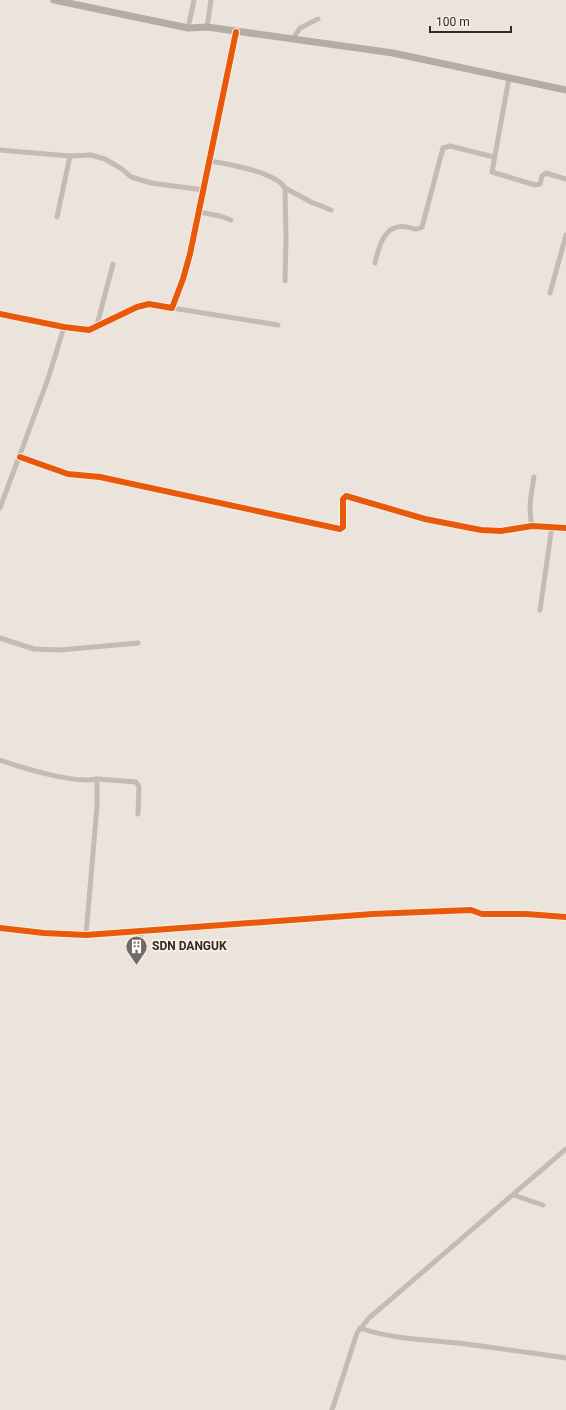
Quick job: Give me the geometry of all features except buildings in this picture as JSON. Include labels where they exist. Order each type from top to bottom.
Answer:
[{"type":"main road","points":[[54,0],[188,28],[207,27],[393,53],[566,90]]},
{"type":"street","points":[[188,28],[194,0]]},
{"type":"street","points":[[207,27],[211,0]]},
{"type":"street","points":[[293,39],[300,28],[318,20]]},
{"type":"street","points":[[172,308],[185,272],[199,212],[236,32]]},
{"type":"street","points":[[509,78],[492,170],[496,174],[535,185],[540,184],[542,176],[546,173],[566,179]]},
{"type":"street","points":[[375,263],[381,241],[387,232],[402,226],[416,229],[422,227],[443,148],[450,146],[494,157]]},
{"type":"street","points":[[0,150],[70,156],[91,155],[105,159],[122,169],[131,177],[151,184],[204,190]]},
{"type":"street","points":[[57,217],[70,156]]},
{"type":"street","points":[[210,161],[239,165],[274,179],[281,182],[285,188],[311,202],[331,210]]},
{"type":"street","points":[[285,188],[285,281]]},
{"type":"street","points":[[199,212],[220,216],[231,220]]},
{"type":"street","points":[[550,293],[566,235]]},
{"type":"street","points":[[97,325],[113,264]]},
{"type":"street","points":[[0,314],[64,327],[89,330],[136,307],[149,304],[278,325]]},
{"type":"street","points":[[0,508],[48,379],[64,327]]},
{"type":"street","points":[[20,457],[68,474],[100,477],[340,529],[344,527],[343,499],[346,496],[425,519],[481,530],[501,531],[532,526],[566,528]]},
{"type":"street","points":[[532,526],[529,516],[529,501],[534,477]]},
{"type":"street","points":[[540,610],[552,526]]},
{"type":"street","points":[[0,638],[34,649],[60,650],[138,642]]},
{"type":"street","points":[[0,760],[71,778],[136,782],[139,787],[138,814]]},
{"type":"street","points":[[86,935],[97,806],[97,779]]},
{"type":"street","points":[[0,928],[44,933],[86,935],[373,914],[470,910],[482,914],[566,916]]},
{"type":"street","points":[[140,942],[142,932]]},
{"type":"street","points":[[332,1410],[350,1351],[360,1328],[369,1318],[566,1149]]},
{"type":"street","points":[[513,1195],[544,1205]]},
{"type":"street","points":[[360,1328],[377,1334],[396,1337],[463,1344],[566,1358]]},
{"type":"cycle path","points":[[0,314],[64,327],[89,330],[137,307],[149,304],[172,308],[183,279],[190,254],[236,32]]},
{"type":"cycle path","points":[[20,457],[68,474],[100,477],[340,529],[343,527],[343,499],[346,496],[425,519],[481,530],[501,531],[532,526],[566,528]]},
{"type":"cycle path","points":[[0,928],[44,933],[86,935],[373,914],[471,910],[482,914],[526,914],[566,917]]},
{"type":"place","name":"SDN DANGUK","points":[[136,966]]}]
